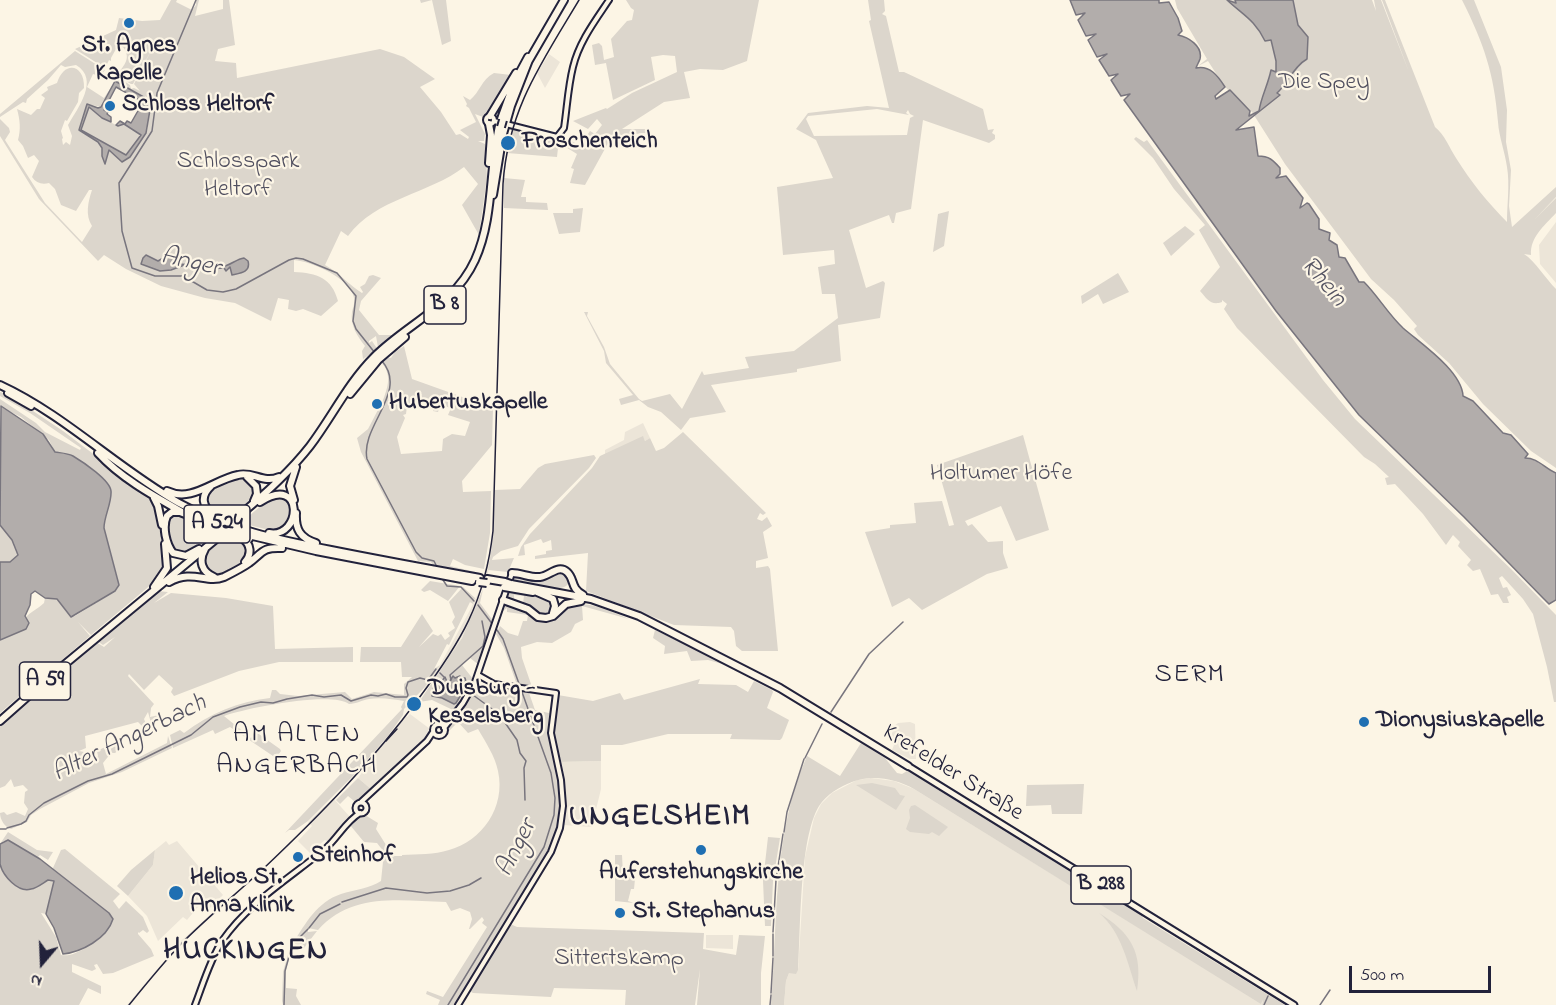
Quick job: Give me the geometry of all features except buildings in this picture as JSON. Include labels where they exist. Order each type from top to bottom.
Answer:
[{"type":"highway","name":"B 8","points":[[320,435],[354,381],[384,351],[438,307],[465,277],[482,241],[489,211],[498,122],[527,60],[562,0]]},
{"type":"highway","points":[[498,122],[511,80],[527,60]]},
{"type":"highway","name":"B 8","points":[[384,351],[440,310],[468,278],[486,242],[491,220],[498,122]]},
{"type":"highway","name":"A 524","points":[[0,387],[46,411],[164,494],[209,517],[259,534],[581,601]]},
{"type":"highway","name":"A 524","points":[[0,387],[39,411],[160,495],[215,524],[259,538],[352,558],[440,572]]},
{"type":"highway","name":"A 59","points":[[237,519],[260,502],[296,467],[320,435]]},
{"type":"highway","name":"A 59","points":[[0,718],[237,519],[285,474],[320,435]]},
{"type":"highway","points":[[87,440],[175,495],[192,494],[241,474],[270,480],[285,474]]},
{"type":"highway","points":[[98,453],[145,491],[187,515]]},
{"type":"highway","points":[[296,467],[290,486],[296,504],[296,527],[302,537],[316,543]]},
{"type":"highway","points":[[214,515],[205,508],[206,491],[212,486],[239,477],[249,478],[256,486],[257,494],[249,507]]},
{"type":"highway","points":[[145,491],[158,506],[168,559],[166,571],[156,588]]},
{"type":"highway","points":[[260,502],[275,493],[281,493],[293,504],[291,520],[286,530],[279,534],[265,532]]},
{"type":"highway","points":[[164,494],[214,515],[265,532],[382,559]]},
{"type":"highway","points":[[176,512],[187,515],[244,539],[248,543],[250,554],[246,561],[214,577],[205,571],[201,558],[202,548],[181,556],[173,553],[169,547],[164,526],[167,516],[176,512]]},
{"type":"highway","points":[[233,534],[282,548],[352,558]]},
{"type":"highway","points":[[156,588],[186,576],[219,578],[248,564],[263,550],[282,548]]},
{"type":"highway","points":[[511,574],[540,577],[562,569],[570,574],[576,591],[591,599]]},
{"type":"highway","points":[[511,574],[541,578],[556,571],[566,573],[569,579],[566,587],[562,590],[548,590]]},
{"type":"highway","name":"A 524","points":[[508,585],[591,599]]},
{"type":"highway","points":[[504,599],[542,616],[549,616],[555,610],[554,601],[537,592]]},
{"type":"highway","points":[[504,599],[528,609],[538,617],[546,618],[553,616],[566,604],[581,601]]},
{"type":"highway","name":"Krefelder Straße","points":[[591,599],[632,613],[734,663],[780,688],[907,766]]},
{"type":"highway","name":"Krefelder Straße","points":[[581,601],[631,616],[723,660],[798,700],[907,766]]},
{"type":"highway","points":[[501,608],[511,603]]},
{"type":"main road","points":[[498,122],[557,137],[564,128],[570,82],[577,54],[609,0]]},
{"type":"main road","points":[[358,812],[356,804],[363,803],[435,734],[443,734],[443,727],[469,693],[478,675],[511,574]]},
{"type":"main road","points":[[458,1005],[550,854],[558,836],[563,802],[551,733],[556,693],[494,684],[478,675]]},
{"type":"main road","points":[[435,734],[435,726],[443,727]]},
{"type":"main road","name":"Krefelder Straße","points":[[907,766],[1292,1005]]},
{"type":"main road","points":[[195,1005],[219,948],[228,934],[261,899],[326,848],[358,812],[366,811],[363,803]]},
{"type":"shaded area","points":[[549,54],[560,62],[545,88],[537,73]]},
{"type":"shaded area","points":[[1556,222],[1556,283],[1540,264],[1539,245]]},
{"type":"shaded area","points":[[643,423],[650,438],[645,441],[643,437],[605,455],[605,450],[624,440],[625,432]]},
{"type":"shaded area","points":[[487,561],[490,561],[488,573],[467,628],[451,656],[426,690],[424,688],[440,665],[480,589]]},
{"type":"shaded area","points":[[410,714],[431,732],[371,789],[358,778],[364,770],[362,768],[405,715],[407,717]]},
{"type":"shaded area","points":[[898,723],[915,724],[916,759],[910,759],[892,750],[894,745],[890,741],[894,726]]},
{"type":"shaded area","points":[[601,761],[601,789],[592,826],[564,825],[566,791],[560,762]]},
{"type":"shaded area","points":[[871,778],[894,781],[914,789],[1261,1003],[1263,1000],[1262,1005],[784,1005],[789,973],[798,970],[805,857],[814,818],[821,804],[832,793],[857,780]]},
{"type":"shaded area","points":[[333,798],[350,817],[328,842],[325,840],[310,853],[298,841],[312,826],[308,822]]},
{"type":"shaded area","name":"Helios St. Anna Klinik","points":[[166,841],[169,845],[177,841],[223,895],[210,908],[203,901],[187,920],[183,917],[158,941],[147,916],[128,896],[153,865],[155,850]]},
{"type":"shaded area","points":[[223,903],[225,904],[191,935],[130,1005],[127,1005],[181,941]]},
{"type":"shaded area","points":[[706,935],[733,935],[733,949],[706,948]]},
{"type":"green space","name":"Schlosspark Heltorf","points":[[171,0],[177,0],[176,2],[192,10],[196,5],[196,0],[199,0],[195,16],[223,9],[223,0],[229,0],[235,45],[218,49],[215,61],[236,63],[237,78],[380,49],[404,57],[435,79],[420,87],[456,135],[460,134],[468,139],[469,137],[460,130],[476,122],[463,96],[470,100],[486,79],[494,73],[511,75],[488,115],[483,117],[475,114],[485,134],[484,141],[478,141],[485,144],[487,177],[479,235],[462,205],[478,184],[464,167],[435,184],[373,213],[348,236],[341,231],[325,265],[362,293],[360,287],[365,284],[369,276],[381,278],[361,301],[359,310],[379,335],[395,335],[378,347],[376,336],[369,341],[369,343],[372,341],[378,350],[374,355],[372,353],[363,359],[362,351],[365,346],[352,321],[354,300],[352,291],[339,278],[320,267],[294,260],[294,272],[322,278],[332,287],[338,301],[321,316],[303,309],[296,311],[288,309],[289,300],[278,298],[271,321],[235,303],[205,298],[161,286],[104,255],[98,261],[39,199],[0,136],[0,119],[10,132],[5,140],[45,203],[82,242],[92,226],[88,204],[92,190],[89,190],[76,211],[61,205],[55,189],[49,183],[39,183],[32,177],[39,161],[34,155],[28,158],[18,140],[20,124],[17,109],[31,115],[40,109],[45,98],[41,95],[48,90],[47,87],[57,83],[64,71],[69,68],[78,70],[84,88],[79,93],[78,102],[67,121],[65,120],[61,131],[63,145],[66,142],[70,145],[72,136],[68,125],[87,86],[83,71],[76,65],[65,67],[61,65],[27,99],[26,103],[23,102],[0,117],[0,114],[75,51],[105,70],[100,76],[93,74],[87,87],[104,98],[114,84],[101,107],[87,104],[79,130],[98,142],[102,148],[105,164],[109,150],[124,161],[130,157],[147,131],[151,104],[115,81],[118,77],[130,85],[131,89],[140,91],[134,84],[153,47],[133,84],[117,76],[127,60],[123,47],[116,49],[105,68],[75,49],[116,30],[119,18],[142,21],[160,20]]},
{"type":"green space","points":[[432,0],[446,0],[451,41],[442,45]]},
{"type":"green space","points":[[626,0],[759,0],[747,61],[723,70],[700,69],[684,72],[690,98],[664,102],[622,129],[646,129],[646,133],[612,136],[585,185],[570,183],[574,169],[571,168],[577,154],[564,146],[565,137],[580,146],[590,131],[595,134],[602,125],[597,119],[588,129],[573,121],[607,109],[632,93],[677,72],[675,56],[651,57],[655,80],[613,100],[606,63],[595,65],[592,45],[599,43],[602,46],[604,60],[614,57],[611,39],[627,21],[632,20],[634,10]]},
{"type":"green space","points":[[868,0],[884,0],[885,11],[882,14],[886,16],[899,72],[904,72],[983,109],[988,130],[994,129],[992,133],[995,135],[995,139],[989,143],[923,120],[911,209],[896,213],[894,223],[889,215],[849,230],[866,288],[883,281],[885,283],[880,318],[838,325],[841,361],[797,369],[797,372],[711,385],[726,412],[690,418],[681,430],[661,412],[648,407],[639,400],[621,405],[619,399],[633,395],[606,363],[604,351],[584,312],[588,312],[587,316],[604,347],[610,364],[639,399],[642,401],[670,394],[682,409],[702,371],[704,375],[749,368],[745,357],[794,351],[838,318],[835,294],[822,294],[818,267],[835,264],[834,250],[783,255],[777,187],[833,178],[816,140],[796,129],[808,113],[867,106],[889,108],[869,21],[871,20]],"holes":[[[877,109],[909,115],[906,113],[908,110],[914,116],[910,118],[907,135],[814,136],[806,119],[808,116]]]},
{"type":"green space","name":"Die Spey","points":[[1175,0],[1372,0],[1376,11],[1374,0],[1381,0],[1409,72],[1382,0],[1385,0],[1435,127],[1486,200],[1507,222],[1508,174],[1491,73],[1482,45],[1462,0],[1474,0],[1501,67],[1507,110],[1506,142],[1511,170],[1509,206],[1512,227],[1556,187],[1556,197],[1534,220],[1556,198],[1556,213],[1535,237],[1531,255],[1524,254],[1556,289],[1556,468],[1531,451],[1483,404],[1449,363],[1418,335],[1414,329],[1417,326],[1394,300],[1371,279],[1285,164],[1252,112],[1224,86],[1208,61],[1198,66],[1207,59],[1177,8]]},
{"type":"green space","points":[[89,107],[102,118],[118,126],[124,124],[139,134],[139,138],[127,154],[123,155],[81,132]]},
{"type":"green space","points":[[513,128],[553,138],[559,146],[556,147],[558,148],[557,157],[507,153]]},
{"type":"green space","points":[[1136,137],[1144,142],[1147,140],[1323,380],[1355,419],[1556,615],[1556,702],[1554,702],[1533,614],[1523,599],[1502,576],[1499,578],[1503,588],[1507,587],[1511,595],[1507,597],[1509,603],[1503,603],[1498,594],[1491,595],[1480,569],[1473,571],[1467,565],[1471,560],[1458,546],[1460,542],[1453,535],[1446,545],[1423,514],[1395,484],[1387,485],[1385,478],[1389,477],[1364,457],[1237,328],[1224,309],[1227,304],[1222,300],[1218,303],[1212,302],[1200,291],[1220,267],[1199,230],[1205,225],[1174,189],[1153,158],[1134,139]]},
{"type":"green space","points":[[504,178],[525,180],[521,197],[526,197],[526,202],[547,203],[548,210],[504,208]]},
{"type":"green space","points":[[583,208],[580,232],[559,234],[553,213],[573,213],[573,209]]},
{"type":"green space","points":[[949,211],[944,246],[933,252],[938,214]]},
{"type":"green space","points":[[1185,226],[1195,234],[1171,256],[1163,243]]},
{"type":"green space","points":[[1118,273],[1129,292],[1103,304],[1098,294],[1082,304],[1081,296]]},
{"type":"green space","points":[[404,346],[412,379],[493,408],[492,445],[462,481],[463,492],[491,491],[490,533],[484,569],[465,565],[453,559],[450,566],[481,575],[434,567],[431,562],[418,561],[361,452],[357,438],[368,429],[379,408],[383,406],[388,376],[380,361],[384,357],[391,358]],"holes":[[[413,396],[438,412],[440,405],[451,408],[448,415],[470,422],[465,436],[452,434],[443,439],[442,451],[401,454],[397,437],[405,418],[403,415],[406,414],[407,406],[409,407]]]},
{"type":"green space","points":[[0,392],[9,395],[63,431],[154,500],[158,508],[167,563],[159,578],[91,635],[78,622],[90,636],[0,713],[0,640],[13,633],[27,616],[44,603],[45,598],[57,599],[69,615],[75,616],[115,591],[118,588],[118,580],[104,528],[95,471],[74,456],[55,452],[49,440],[21,417],[0,407],[0,399],[36,423],[45,432],[80,450],[81,448],[30,413],[0,396]]},
{"type":"green space","points":[[683,432],[766,513],[763,515],[760,513],[757,519],[762,521],[767,517],[772,526],[763,532],[768,558],[756,561],[756,568],[768,566],[770,569],[778,651],[742,651],[736,646],[734,631],[731,627],[674,625],[586,591],[588,553],[535,559],[535,556],[552,550],[551,540],[543,543],[541,539],[524,545],[525,555],[518,556],[521,547],[530,534],[592,468],[600,456],[643,436],[645,441],[650,438],[656,451],[664,448]]},
{"type":"green space","name":"Holtumer Höfe","points":[[1023,435],[1049,530],[1016,541],[1001,506],[965,521],[968,526],[972,524],[988,542],[1003,541],[1003,553],[1008,568],[987,574],[922,610],[909,598],[892,607],[865,532],[890,528],[890,525],[916,523],[914,503],[942,501],[949,526],[954,525],[937,465]]},
{"type":"green space","points":[[594,455],[596,458],[589,468],[529,529],[518,546],[501,551],[493,557],[492,560],[514,558],[508,572],[488,570],[493,539],[495,490],[520,489],[538,468],[545,464]]},
{"type":"green space","points":[[244,477],[256,491],[253,501],[230,520],[210,511],[205,500],[212,487]]},
{"type":"green space","points":[[271,497],[288,498],[292,510],[285,529],[269,530],[241,523]]},
{"type":"green space","points":[[174,513],[218,530],[191,553],[182,555],[171,548],[166,525],[167,518]]},
{"type":"green space","points":[[0,525],[12,540],[18,555],[10,562],[0,562]]},
{"type":"green space","points":[[228,534],[242,541],[249,549],[244,561],[214,575],[207,572],[204,554]]},
{"type":"green space","points":[[564,572],[568,581],[566,586],[559,588],[538,587],[511,581],[512,577],[516,576],[530,578]]},
{"type":"green space","points":[[430,581],[460,586],[448,601],[430,590],[424,592],[421,590]]},
{"type":"green space","points":[[463,587],[475,598],[473,604],[470,602],[449,645],[447,644],[434,669],[440,665],[424,688],[404,709],[403,715],[388,736],[355,774],[308,821],[295,830],[285,833],[402,709],[404,701],[378,698],[349,704],[339,700],[307,700],[268,705],[224,716],[251,738],[256,732],[280,749],[276,758],[230,727],[215,734],[213,730],[173,748],[170,735],[180,730],[184,733],[225,710],[247,702],[270,698],[272,690],[280,694],[298,696],[345,692],[352,699],[374,692],[404,695],[404,684],[412,677],[402,677],[401,662],[360,662],[361,647],[401,647],[422,614],[433,631],[419,647],[433,634],[438,636],[441,634],[445,640],[450,636],[448,633],[455,628],[452,622],[455,617],[449,602]]},
{"type":"green space","points":[[483,589],[480,603],[494,622],[479,665],[470,658],[462,665],[473,679],[455,711],[432,700],[419,702],[462,638]]},
{"type":"green space","points":[[508,590],[547,598],[553,605],[551,613],[543,615],[537,612],[523,603],[524,596],[514,595],[514,599],[520,603],[508,598]]},
{"type":"green space","points":[[157,591],[168,592],[154,603],[171,593],[226,598],[273,606],[275,649],[353,647],[353,662],[279,662],[239,671],[174,696],[171,692],[173,688],[159,675],[144,690],[129,674],[128,676],[154,704],[150,717],[159,715],[161,718],[151,723],[148,712],[144,719],[148,729],[152,730],[145,735],[142,733],[144,728],[138,722],[85,736],[86,748],[79,751],[84,752],[83,759],[98,756],[97,751],[113,743],[120,749],[111,753],[103,763],[106,774],[167,743],[168,736],[172,748],[122,772],[89,783],[40,809],[31,815],[27,822],[9,828],[2,821],[0,813],[4,812],[7,815],[16,812],[25,816],[28,809],[24,803],[25,792],[28,790],[23,785],[14,787],[11,779],[0,788],[0,723],[96,642],[104,647],[115,637],[103,645],[97,641]]},
{"type":"green space","points":[[507,604],[515,605],[542,619],[568,606],[583,604],[599,607],[629,619],[582,606],[583,620],[575,624],[571,632],[552,643],[537,642],[521,647],[522,658],[531,684],[529,687],[517,685],[504,648],[496,634],[500,626],[508,633],[518,636],[523,621],[527,621],[528,615],[507,612],[507,608],[503,611]]},
{"type":"green space","points":[[655,630],[733,667],[708,660],[691,661],[687,651],[664,654],[665,646],[653,638]]},
{"type":"green space","name":"Sittertskamp","points":[[700,679],[698,684],[736,685],[748,692],[754,681],[772,690],[767,708],[789,720],[782,738],[780,740],[730,739],[732,734],[668,734],[622,745],[601,745],[601,761],[557,762],[554,755],[560,783],[561,811],[554,841],[508,923],[517,927],[704,933],[703,949],[736,955],[739,935],[765,936],[761,973],[761,1005],[697,1005],[700,969],[695,1005],[625,1005],[626,990],[554,988],[551,997],[473,993],[468,990],[468,984],[455,1005],[438,1005],[440,1000],[426,994],[427,991],[443,997],[487,927],[482,923],[484,920],[482,917],[469,929],[472,919],[470,912],[460,908],[451,911],[446,902],[394,900],[361,904],[346,909],[331,918],[318,930],[308,928],[308,932],[317,931],[304,948],[293,943],[313,914],[325,902],[341,894],[381,881],[384,852],[377,843],[364,842],[350,825],[359,816],[365,815],[378,823],[376,829],[393,856],[432,854],[449,850],[472,839],[489,821],[495,809],[500,784],[497,765],[478,729],[468,733],[458,722],[446,734],[447,728],[476,689],[487,689],[498,697],[499,694],[488,689],[491,684],[496,687],[528,690],[535,710],[549,713],[552,694],[593,701],[620,693],[624,700]]},
{"type":"green space","points":[[861,743],[885,758],[897,773],[902,774],[909,770],[1285,1005],[1262,1005],[1263,1000],[1261,1004],[914,789],[892,780],[868,778],[842,786],[830,794],[819,806],[812,821],[804,862],[798,970],[796,974],[789,973],[784,1005],[771,1005],[778,879],[788,816],[796,786],[807,756],[840,776]]},
{"type":"green space","points":[[358,778],[371,789],[363,799],[354,801],[348,796],[340,804],[336,800]]},
{"type":"green space","points":[[872,783],[895,788],[900,795],[905,796],[896,810],[856,785]]},
{"type":"green space","points":[[1084,784],[1082,814],[1052,814],[1051,805],[1026,806],[1027,785]]},
{"type":"green space","points":[[915,805],[948,827],[939,836],[932,832],[929,834],[910,832],[906,829],[910,818],[909,810]]},
{"type":"green space","points":[[8,832],[37,850],[53,852],[48,860],[40,855],[37,858],[4,841],[0,844]]},
{"type":"green space","points":[[768,837],[780,838],[773,881],[771,926],[765,926],[763,881]]},
{"type":"green space","points":[[65,849],[120,894],[113,901],[119,909],[126,901],[143,917],[149,931],[147,933],[143,930],[138,934],[154,956],[113,973],[103,974],[97,964],[94,965],[96,969],[92,971],[72,964],[72,972],[101,986],[101,994],[88,988],[79,1005],[0,1005],[0,864],[9,878],[34,889],[48,880],[54,881],[46,914],[41,913],[56,937],[61,955],[79,951],[107,932],[109,913],[49,868],[53,868],[61,850]]},
{"type":"green space","points":[[155,850],[153,865],[128,896],[117,886],[131,870]]},
{"type":"green space","points":[[615,855],[622,855],[623,875],[635,879],[634,889],[631,889],[628,901],[634,903],[615,901]]},
{"type":"green space","points":[[1099,913],[1119,928],[1132,945],[1138,965],[1137,991],[1119,939]]},
{"type":"green space","points":[[290,947],[293,949],[286,970],[286,988],[297,989],[296,996],[301,1005],[283,1005],[282,1001],[283,972]]},
{"type":"water","name":"Rhein","points":[[1070,0],[1169,2],[1182,31],[1178,35],[1190,40],[1199,50],[1200,59],[1196,68],[1209,70],[1225,87],[1215,96],[1216,99],[1230,90],[1250,111],[1249,116],[1259,111],[1271,70],[1276,72],[1276,61],[1271,40],[1265,41],[1253,23],[1227,0],[1236,3],[1235,0],[1293,0],[1298,25],[1308,37],[1307,59],[1298,66],[1277,93],[1280,95],[1236,130],[1254,127],[1258,156],[1270,159],[1280,168],[1280,174],[1276,178],[1286,176],[1303,198],[1300,208],[1309,204],[1319,219],[1319,229],[1330,233],[1329,240],[1337,245],[1339,257],[1345,258],[1359,282],[1364,282],[1398,323],[1448,367],[1456,377],[1463,396],[1473,401],[1503,433],[1511,435],[1528,454],[1525,458],[1537,461],[1556,473],[1556,600],[1549,604],[1359,415],[1276,311],[1124,100],[1130,94],[1121,96],[1111,80],[1118,74],[1109,76],[1099,60],[1107,54],[1097,57],[1088,40],[1096,34],[1086,36],[1078,20],[1085,13],[1076,15]]},
{"type":"water","points":[[115,81],[149,100],[151,104],[146,133],[130,157],[122,162],[109,150],[105,164],[102,148],[98,142],[79,130],[87,104],[101,107]],"holes":[[[116,87],[143,102],[131,123],[127,121],[125,124],[120,121],[116,125],[124,124],[141,135],[126,155],[81,130],[89,107],[111,122],[111,117],[104,110]]]},
{"type":"water","points":[[170,254],[175,258],[176,264],[186,264],[171,270],[160,271],[141,264],[146,255],[158,261]]},
{"type":"water","points":[[244,258],[249,265],[247,270],[232,275],[230,267],[226,271],[224,268],[206,269],[191,265],[221,267]]},
{"type":"water","points":[[1,406],[43,434],[55,452],[73,456],[106,482],[111,496],[104,528],[119,585],[115,591],[71,617],[57,599],[45,598],[35,591],[31,594],[30,605],[25,616],[29,623],[26,629],[0,640],[0,562],[10,562],[18,555],[12,540],[0,525]]},
{"type":"water","points":[[453,676],[465,678],[467,685],[456,703],[432,696],[437,681],[441,682],[445,677],[448,684]]},
{"type":"water","points":[[8,840],[40,859],[109,913],[113,919],[105,933],[78,951],[63,954],[54,928],[46,914],[54,881],[48,880],[35,888],[26,890],[16,886],[4,874],[0,864],[0,844]]},
{"type":"waterway","name":"Anger","points":[[196,0],[157,93],[152,131],[119,183],[122,231],[132,268],[155,276],[183,276],[207,290],[223,292],[236,289],[289,260],[303,259],[337,273],[356,296],[353,321],[356,329],[375,353]]},
{"type":"waterway","name":"Anger","points":[[382,361],[389,373],[390,385],[370,434],[367,459],[416,552],[422,558],[434,561],[437,567]]},
{"type":"waterway","name":"Anger","points":[[441,577],[447,586],[461,587],[474,601]]},
{"type":"waterway","name":"Anger","points":[[478,605],[493,625]]},
{"type":"waterway","name":"Alter Angerbach","points":[[451,680],[450,675],[483,646],[485,637],[482,621]]},
{"type":"waterway","points":[[831,712],[869,654],[903,622]]},
{"type":"waterway","name":"Anger","points":[[448,1005],[544,847],[554,815],[555,798],[551,773],[503,639],[497,630]]},
{"type":"waterway","name":"Alter Angerbach","points":[[7,828],[26,821],[29,815],[44,803],[88,781],[112,774],[191,735],[213,717],[261,702],[273,703],[312,695],[324,697],[341,695],[351,701],[371,695],[386,694],[407,697],[408,682],[420,678],[428,680],[436,669]]},
{"type":"waterway","name":"Alter Angerbach","points":[[440,673],[444,677]]},
{"type":"waterway","points":[[473,695],[499,714],[517,740],[520,753],[526,761],[524,768],[525,800]]},
{"type":"waterway","points":[[805,758],[822,724]]},
{"type":"waterway","points":[[784,832],[787,812],[804,759]]},
{"type":"waterway","name":"Alter Angerbach","points":[[0,829],[6,829]]},
{"type":"waterway","points":[[773,932],[776,880],[783,834]]},
{"type":"waterway","points":[[342,902],[386,888],[427,893],[450,891],[469,885],[481,878]]},
{"type":"waterway","points":[[309,928],[320,914],[340,904]]},
{"type":"waterway","points":[[294,943],[308,929]]},
{"type":"waterway","points":[[773,934],[773,956]]},
{"type":"waterway","points":[[284,1005],[285,971],[292,946]]},
{"type":"waterway","points":[[771,993],[773,958]]},
{"type":"waterway","points":[[1320,1005],[1330,990]]},
{"type":"waterway","points":[[770,1005],[771,995]]},
{"type":"waterway","points":[[1264,1005],[1268,996]]},
{"type":"tram line","points":[[129,1005],[182,943],[284,849],[364,766],[434,678],[469,620],[484,579],[493,531],[503,184],[506,157],[519,109],[529,87],[579,0]]},
{"type":"railway","points":[[386,741],[397,729]]},
{"type":"place","name":"St. Agnes Kapelle","points":[[129,23]]},
{"type":"place","name":"Schloss Heltorf","points":[[110,106]]},
{"type":"place","name":"Froschenteich","points":[[508,143]]},
{"type":"place","name":"Hubertuskapelle","points":[[377,404]]},
{"type":"place","name":"Duisburg - Kesselsberg","points":[[414,704]]},
{"type":"place","name":"Dionysiuskapelle","points":[[1364,722]]},
{"type":"place","name":"Auferstehungskirche","points":[[701,850]]},
{"type":"place","name":"Steinhof","points":[[298,857]]},
{"type":"place","name":"Helios St. Anna Klinik","points":[[176,893]]},
{"type":"place","name":"St. Stephanus","points":[[620,913]]},
{"type":"district","name":"SERM","points":[[1190,677]]},
{"type":"district","name":"AM ALTEN ANGERBACH","points":[[297,752]]},
{"type":"district","name":"UNGELSHEIM","points":[[660,819]]},
{"type":"district","name":"HUCKINGEN","points":[[246,953]]}]
